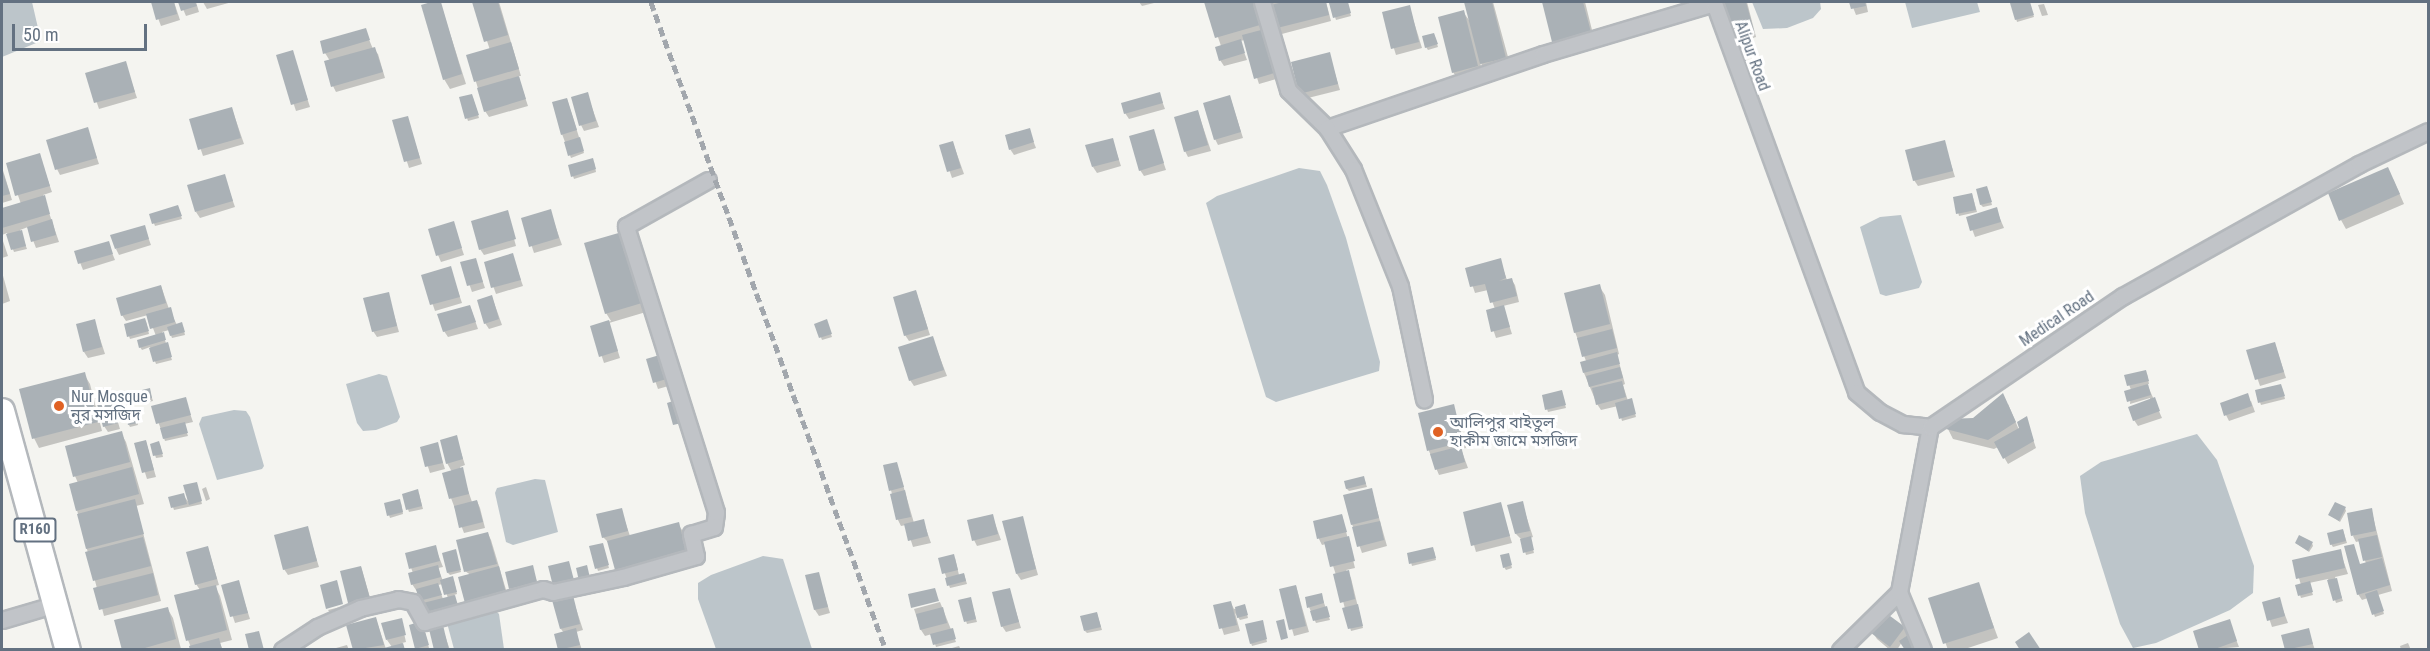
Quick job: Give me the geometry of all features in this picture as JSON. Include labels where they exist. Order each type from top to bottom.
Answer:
[{"type":"main road","name":"R160","points":[[2,411],[68,650]]},
{"type":"street","points":[[1262,2],[1288,90],[1326,128],[1353,169],[1400,286],[1424,399]]},
{"type":"street","name":"Alipur Road","points":[[1326,128],[1544,54],[1714,2],[1856,392],[1880,412],[1903,423],[1930,427]]},
{"type":"street","name":"Medical Road","points":[[1930,427],[2123,296],[2359,164],[2428,131]]},
{"type":"street","points":[[282,650],[317,627],[360,608],[398,599],[413,602],[424,622],[543,589],[553,592],[611,580],[696,556],[691,534],[714,527],[716,512],[626,226],[708,180]]},
{"type":"street","points":[[1923,650],[1899,592],[1930,427]]},
{"type":"street","points":[[1840,650],[1899,592]]},
{"type":"street","points":[[2,620],[56,604]]},
{"type":"shaded area","points":[[2,2],[32,2],[41,41],[2,57]]},
{"type":"shaded area","points":[[1752,2],[1820,2],[1821,9],[1813,18],[1787,28],[1763,29]]},
{"type":"shaded area","points":[[1905,2],[1977,2],[1980,12],[1912,28]]},
{"type":"shaded area","points":[[1299,168],[1320,171],[1327,185],[1346,238],[1380,362],[1379,371],[1276,402],[1266,397],[1206,203],[1217,196]]},
{"type":"shaded area","points":[[1901,215],[1922,282],[1919,288],[1886,296],[1880,294],[1860,227],[1880,217]]},
{"type":"shaded area","points":[[379,374],[387,376],[400,417],[397,422],[376,430],[363,431],[357,423],[346,384]]},
{"type":"shaded area","points":[[234,410],[246,411],[250,417],[264,466],[262,469],[217,480],[199,424],[202,417]]},
{"type":"shaded area","points":[[2197,434],[2217,460],[2254,566],[2253,593],[2230,610],[2156,643],[2133,648],[2120,624],[2085,513],[2080,476],[2101,462]]},
{"type":"shaded area","points":[[535,479],[545,480],[558,532],[513,545],[506,542],[495,493],[497,488]]},
{"type":"shaded area","points":[[763,556],[783,559],[812,649],[716,649],[698,599],[698,583],[711,575]]},
{"type":"shaded area","points":[[493,608],[499,614],[504,649],[454,649],[447,623]]},
{"type":"building","points":[[151,2],[174,2],[177,14],[156,20]]},
{"type":"building","points":[[178,2],[195,2],[197,6],[181,11]]},
{"type":"building","points":[[441,2],[462,74],[443,80],[421,5]]},
{"type":"building","points":[[472,2],[498,2],[508,35],[484,42]]},
{"type":"building","points":[[1204,2],[1254,2],[1260,25],[1215,38]]},
{"type":"building","points":[[1283,2],[1326,2],[1329,15],[1273,29],[1267,6]]},
{"type":"building","points":[[1348,2],[1351,13],[1333,18],[1329,3]]},
{"type":"building","points":[[1464,2],[1492,2],[1506,58],[1480,64]]},
{"type":"building","points":[[1542,2],[1583,2],[1592,36],[1553,46]]},
{"type":"building","points":[[1723,2],[1746,2],[1754,31],[1732,37]]},
{"type":"building","points":[[1849,2],[1865,2],[1866,6],[1851,9]]},
{"type":"building","points":[[2030,2],[2034,15],[2015,20],[2010,3]]},
{"type":"building","points":[[1410,5],[1419,42],[1391,49],[1382,12]]},
{"type":"building","points":[[1464,10],[1478,66],[1452,73],[1438,17]]},
{"type":"building","points":[[366,28],[370,40],[323,54],[320,41]]},
{"type":"building","points":[[1265,29],[1278,72],[1254,79],[1242,35]]},
{"type":"building","points":[[1434,33],[1438,44],[1425,48],[1422,36]]},
{"type":"building","points":[[1241,39],[1245,53],[1219,61],[1215,47]]},
{"type":"building","points":[[511,42],[519,69],[474,82],[466,55]]},
{"type":"building","points":[[375,47],[383,72],[331,87],[324,61]]},
{"type":"building","points":[[293,50],[308,100],[291,105],[276,55]]},
{"type":"building","points":[[1330,52],[1338,84],[1299,94],[1291,62]]},
{"type":"building","points":[[126,61],[135,92],[94,103],[85,73]]},
{"type":"building","points":[[519,76],[526,99],[484,112],[477,88]]},
{"type":"building","points":[[588,92],[596,121],[579,126],[571,97]]},
{"type":"building","points":[[1160,92],[1163,103],[1124,114],[1121,103]]},
{"type":"building","points":[[472,94],[479,115],[465,119],[459,97]]},
{"type":"building","points":[[1230,95],[1241,132],[1214,140],[1203,103]]},
{"type":"building","points":[[567,98],[577,130],[561,135],[552,102]]},
{"type":"building","points":[[232,107],[241,138],[198,150],[189,119]]},
{"type":"building","points":[[1198,110],[1208,145],[1184,152],[1174,117]]},
{"type":"building","points":[[408,116],[420,158],[404,162],[392,120]]},
{"type":"building","points":[[88,127],[97,158],[55,170],[46,140]]},
{"type":"building","points":[[1030,128],[1034,142],[1009,150],[1005,135]]},
{"type":"building","points":[[1154,129],[1164,163],[1139,171],[1129,136]]},
{"type":"building","points":[[580,137],[584,151],[568,156],[564,142]]},
{"type":"building","points":[[1113,138],[1119,160],[1092,167],[1085,145]]},
{"type":"building","points":[[1945,140],[1953,171],[1913,181],[1905,150]]},
{"type":"building","points":[[953,141],[961,168],[947,172],[939,145]]},
{"type":"building","points":[[40,153],[50,186],[15,196],[6,163]]},
{"type":"building","points":[[593,158],[596,169],[571,177],[568,165]]},
{"type":"building","points":[[2388,167],[2400,194],[2339,221],[2328,193]]},
{"type":"building","points":[[2,169],[10,194],[2,196]]},
{"type":"building","points":[[225,174],[233,201],[195,212],[187,185]]},
{"type":"building","points":[[1987,186],[1992,202],[1980,205],[1976,189]]},
{"type":"building","points":[[1972,193],[1976,210],[1956,214],[1953,197]]},
{"type":"building","points":[[45,195],[50,214],[2,228],[2,208]]},
{"type":"building","points":[[178,205],[182,216],[152,224],[149,214]]},
{"type":"building","points":[[1997,207],[2001,222],[1970,231],[1966,217]]},
{"type":"building","points":[[551,209],[559,238],[529,247],[521,218]]},
{"type":"building","points":[[508,210],[516,239],[479,250],[471,221]]},
{"type":"building","points":[[52,219],[56,235],[31,242],[27,227]]},
{"type":"building","points":[[454,221],[462,248],[436,256],[428,229]]},
{"type":"building","points":[[145,225],[149,239],[115,249],[110,235]]},
{"type":"building","points":[[22,230],[26,246],[11,250],[6,234]]},
{"type":"building","points":[[622,232],[642,303],[605,314],[584,243]]},
{"type":"building","points":[[109,241],[113,254],[78,264],[74,251]]},
{"type":"building","points":[[513,253],[521,280],[491,288],[484,262]]},
{"type":"building","points":[[476,258],[483,282],[467,286],[460,262]]},
{"type":"building","points":[[1501,258],[1506,278],[1499,281],[1512,278],[1517,296],[1490,303],[1485,284],[1470,287],[1465,268]]},
{"type":"building","points":[[451,266],[460,297],[430,305],[421,275]]},
{"type":"building","points":[[1600,284],[1610,324],[1574,333],[1564,293]]},
{"type":"building","points":[[161,285],[166,303],[121,316],[116,298]]},
{"type":"building","points":[[916,290],[928,329],[904,336],[893,297]]},
{"type":"building","points":[[389,292],[397,326],[372,332],[363,298]]},
{"type":"building","points":[[492,295],[499,319],[484,324],[477,300]]},
{"type":"building","points":[[470,305],[476,322],[443,332],[437,314]]},
{"type":"building","points":[[1504,305],[1510,327],[1491,332],[1486,310]]},
{"type":"building","points":[[171,307],[175,322],[150,329],[146,314]]},
{"type":"building","points":[[145,318],[149,331],[127,337],[124,324]]},
{"type":"building","points":[[95,319],[102,347],[83,352],[76,324]]},
{"type":"building","points":[[827,319],[832,334],[819,338],[814,324]]},
{"type":"building","points":[[609,320],[618,351],[599,357],[590,326]]},
{"type":"building","points":[[182,322],[185,332],[170,336],[167,327]]},
{"type":"building","points":[[1612,329],[1617,348],[1582,357],[1577,338]]},
{"type":"building","points":[[164,332],[166,340],[139,348],[137,340]]},
{"type":"building","points":[[933,336],[944,370],[909,381],[898,347]]},
{"type":"building","points":[[168,342],[172,357],[153,362],[149,348]]},
{"type":"building","points":[[2275,342],[2284,372],[2255,380],[2246,350]]},
{"type":"building","points":[[1617,352],[1620,364],[1583,373],[1580,362]]},
{"type":"building","points":[[663,354],[670,378],[653,383],[646,359]]},
{"type":"building","points":[[1620,367],[1623,378],[1589,387],[1586,376]]},
{"type":"building","points":[[2146,370],[2149,381],[2127,386],[2124,375]]},
{"type":"building","name":"Nur Mosque নুর মসজিদ","points":[[85,372],[98,422],[32,439],[19,389]]},
{"type":"building","points":[[1622,381],[1626,397],[1596,405],[1592,388]]},
{"type":"building","points":[[2148,384],[2151,395],[2127,402],[2124,391]]},
{"type":"building","points":[[2281,384],[2285,396],[2258,403],[2255,390]]},
{"type":"building","points":[[109,387],[118,423],[103,427],[94,392]]},
{"type":"building","points":[[150,388],[152,398],[136,402],[134,392]]},
{"type":"building","points":[[1562,390],[1566,405],[1545,410],[1542,395]]},
{"type":"building","points":[[2003,393],[2016,422],[1988,440],[1946,429],[1948,419],[1973,418]]},
{"type":"building","points":[[2248,393],[2252,406],[2224,416],[2220,403]]},
{"type":"building","points":[[186,397],[191,415],[156,424],[151,406]]},
{"type":"building","points":[[2155,397],[2160,411],[2133,421],[2128,407]]},
{"type":"building","points":[[1632,398],[1636,414],[1619,419],[1615,403]]},
{"type":"building","points":[[679,399],[686,422],[673,425],[667,403]]},
{"type":"building","points":[[133,403],[138,423],[128,425],[122,406]]},
{"type":"building","points":[[1454,404],[1463,442],[1427,451],[1418,413]]},
{"type":"building","points":[[2027,416],[2034,441],[2003,459],[1994,442],[2019,428],[2017,422]]},
{"type":"building","points":[[185,422],[188,433],[163,439],[160,428]]},
{"type":"building","points":[[122,431],[130,462],[73,477],[65,446]]},
{"type":"building","points":[[457,435],[463,459],[446,464],[440,440]]},
{"type":"building","points":[[146,440],[154,470],[142,473],[134,443]]},
{"type":"building","points":[[159,441],[163,454],[153,456],[150,444]]},
{"type":"building","points":[[438,442],[443,463],[425,467],[420,447]]},
{"type":"building","points":[[1461,446],[1465,462],[1435,470],[1430,454]]},
{"type":"building","points":[[897,462],[904,487],[889,491],[883,465]]},
{"type":"building","points":[[132,467],[139,494],[76,511],[69,484]]},
{"type":"building","points":[[463,467],[469,494],[449,499],[442,473]]},
{"type":"building","points":[[1364,476],[1366,484],[1346,489],[1344,481]]},
{"type":"building","points":[[197,482],[202,501],[189,505],[183,485]]},
{"type":"building","points":[[1372,488],[1379,518],[1351,525],[1343,495]]},
{"type":"building","points":[[418,489],[422,506],[406,510],[402,494]]},
{"type":"building","points":[[905,490],[911,517],[896,520],[890,494]]},
{"type":"building","points":[[184,493],[187,504],[171,508],[168,497]]},
{"type":"building","points":[[135,499],[144,534],[86,549],[77,514]]},
{"type":"building","points":[[400,499],[403,512],[387,516],[384,503]]},
{"type":"building","points":[[477,500],[483,522],[459,528],[454,506]]},
{"type":"building","points":[[1523,501],[1530,531],[1515,534],[1507,505]]},
{"type":"building","points":[[1501,502],[1510,536],[1471,546],[1463,512]]},
{"type":"building","points":[[2335,502],[2346,507],[2339,521],[2328,515]]},
{"type":"building","points":[[622,508],[628,531],[602,538],[596,514]]},
{"type":"building","points":[[2372,508],[2376,531],[2351,536],[2347,513]]},
{"type":"building","points":[[993,514],[998,534],[972,541],[967,520]]},
{"type":"building","points":[[1342,514],[1347,532],[1317,539],[1313,521]]},
{"type":"building","points":[[1023,516],[1036,569],[1016,574],[1002,521]]},
{"type":"building","points":[[924,519],[928,536],[908,541],[904,524]]},
{"type":"building","points":[[1380,521],[1384,540],[1357,547],[1352,527]]},
{"type":"building","points":[[679,522],[686,551],[615,570],[607,541]]},
{"type":"building","points":[[308,526],[317,561],[283,570],[274,535]]},
{"type":"building","points":[[2343,529],[2346,541],[2330,545],[2327,533]]},
{"type":"building","points":[[488,532],[497,564],[464,572],[456,540]]},
{"type":"building","points":[[2299,535],[2313,542],[2308,551],[2295,543]]},
{"type":"building","points":[[2377,535],[2382,557],[2363,561],[2358,539]]},
{"type":"building","points":[[1349,536],[1355,561],[1330,567],[1324,542]]},
{"type":"building","points":[[1531,536],[1534,550],[1523,553],[1520,539]]},
{"type":"building","points":[[143,537],[151,566],[93,581],[85,552]]},
{"type":"building","points":[[603,543],[609,565],[595,569],[589,546]]},
{"type":"building","points":[[2354,544],[2360,564],[2382,558],[2390,585],[2357,595],[2344,546]]},
{"type":"building","points":[[436,545],[440,561],[409,569],[405,553]]},
{"type":"building","points":[[208,546],[217,579],[195,585],[186,552]]},
{"type":"building","points":[[1433,547],[1436,558],[1409,564],[1407,553]]},
{"type":"building","points":[[456,549],[461,570],[447,573],[442,553]]},
{"type":"building","points":[[2341,549],[2345,568],[2296,579],[2292,560]]},
{"type":"building","points":[[1509,553],[1512,565],[1503,568],[1500,555]]},
{"type":"building","points":[[954,554],[958,570],[942,574],[938,558]]},
{"type":"building","points":[[569,561],[575,584],[554,590],[548,566]]},
{"type":"building","points":[[438,565],[441,577],[411,585],[408,573]]},
{"type":"building","points":[[533,565],[537,582],[509,589],[505,572]]},
{"type":"building","points":[[587,565],[591,582],[580,585],[576,568]]},
{"type":"building","points":[[361,566],[371,602],[349,607],[340,571]]},
{"type":"building","points":[[499,566],[507,597],[466,607],[458,577]]},
{"type":"building","points":[[1349,570],[1355,599],[1340,603],[1333,574]]},
{"type":"building","points":[[819,572],[828,607],[814,610],[805,575]]},
{"type":"building","points":[[153,573],[158,595],[99,610],[93,588]]},
{"type":"building","points":[[964,573],[966,581],[947,586],[945,578]]},
{"type":"building","points":[[453,576],[457,592],[444,595],[440,580]]},
{"type":"building","points":[[2337,578],[2342,598],[2333,601],[2327,580]]},
{"type":"building","points":[[239,580],[248,613],[230,617],[221,585]]},
{"type":"building","points":[[337,580],[343,604],[326,609],[320,585]]},
{"type":"building","points":[[2310,581],[2313,592],[2298,596],[2295,585]]},
{"type":"building","points":[[1979,582],[1994,628],[1943,644],[1928,598]]},
{"type":"building","points":[[438,583],[442,595],[419,601],[416,589]]},
{"type":"building","points":[[216,585],[227,630],[186,641],[174,595]]},
{"type":"building","points":[[1296,585],[1306,626],[1289,630],[1279,589]]},
{"type":"building","points":[[935,588],[939,601],[911,608],[908,594]]},
{"type":"building","points":[[1010,588],[1019,622],[1001,627],[992,592]]},
{"type":"building","points":[[2377,590],[2384,611],[2372,615],[2365,594]]},
{"type":"building","points":[[1322,593],[1324,603],[1307,608],[1305,597]]},
{"type":"building","points":[[455,595],[459,609],[426,618],[423,603]]},
{"type":"building","points":[[573,595],[580,624],[560,629],[552,600]]},
{"type":"building","points":[[971,597],[976,619],[964,622],[958,600]]},
{"type":"building","points":[[2280,597],[2285,616],[2267,621],[2262,602]]},
{"type":"building","points":[[1231,601],[1237,625],[1219,629],[1213,605]]},
{"type":"building","points":[[1245,604],[1248,615],[1237,618],[1235,607]]},
{"type":"building","points":[[1358,604],[1363,626],[1348,629],[1342,608]]},
{"type":"building","points":[[1327,606],[1330,617],[1313,621],[1310,611]]},
{"type":"building","points":[[168,607],[176,639],[138,650],[122,650],[114,620]]},
{"type":"building","points":[[943,607],[947,623],[920,630],[916,614]]},
{"type":"building","points":[[1097,612],[1101,627],[1084,631],[1080,616]]},
{"type":"building","points":[[1886,613],[1905,627],[1890,647],[1871,633]]},
{"type":"building","points":[[376,617],[384,645],[353,650],[346,625]]},
{"type":"building","points":[[402,618],[406,635],[386,640],[381,623]]},
{"type":"building","points":[[1284,619],[1288,638],[1281,640],[1276,621]]},
{"type":"building","points":[[2230,619],[2237,641],[2212,650],[2199,650],[2193,631]]},
{"type":"building","points":[[1263,620],[1267,639],[1250,644],[1245,624]]},
{"type":"building","points":[[422,621],[429,645],[415,649],[409,625]]},
{"type":"building","points":[[442,621],[449,650],[434,650],[428,625]]},
{"type":"building","points":[[576,628],[580,645],[558,650],[554,634]]},
{"type":"building","points":[[953,628],[956,639],[933,645],[930,634]]},
{"type":"building","points":[[2309,628],[2313,644],[2285,650],[2281,635]]},
{"type":"building","points":[[259,631],[264,650],[249,650],[245,634]]},
{"type":"building","points":[[2029,632],[2041,650],[2020,650],[2015,642]]},
{"type":"building","points":[[1908,635],[1917,650],[1905,650],[1899,641]]},
{"type":"building","points":[[219,638],[222,650],[190,650],[189,646]]},
{"type":"building","points":[[403,643],[405,650],[380,650],[380,649]]},
{"type":"railway","points":[[651,2],[886,650]]},
{"type":"place","name":"Nur Mosque নুর মসজিদ","points":[[59,406]]},
{"type":"place","name":"আলিপুর বাইতুল হাকীম জামে মসজিদ","points":[[1438,432]]}]
